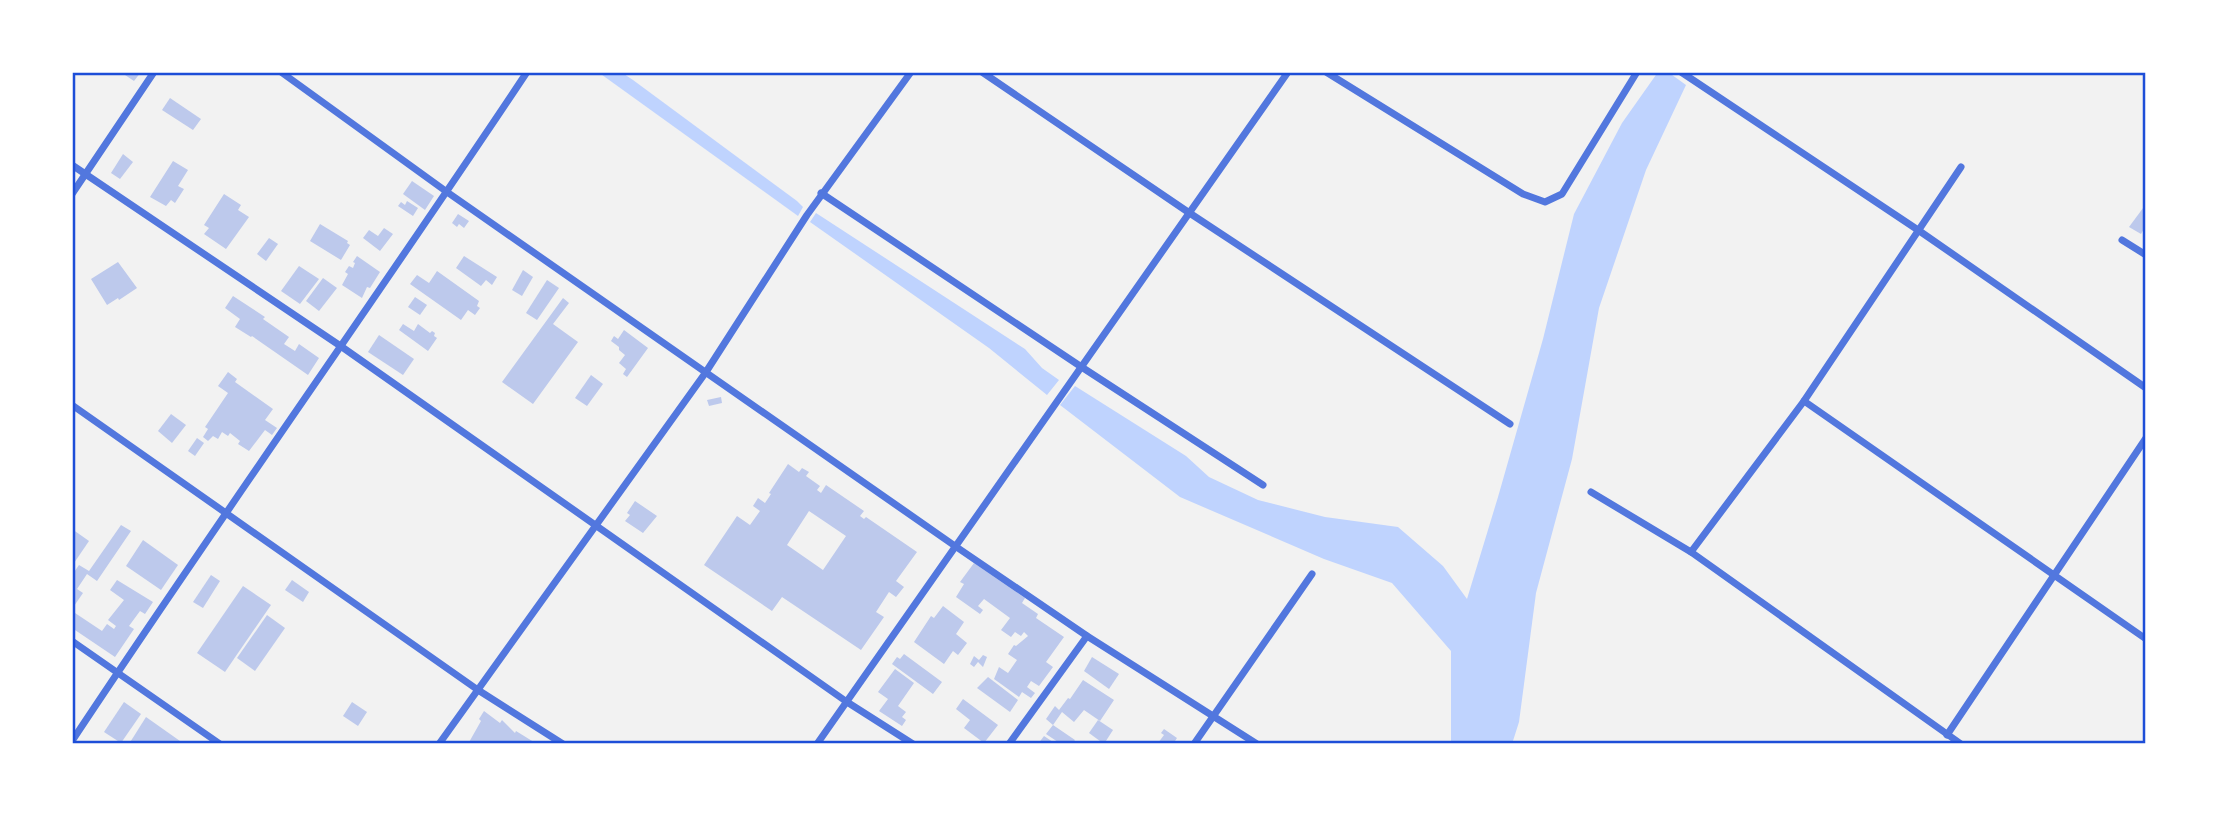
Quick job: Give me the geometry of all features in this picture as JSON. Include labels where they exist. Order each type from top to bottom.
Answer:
[{"type":"street","points":[[72,194],[155,72]]},
{"type":"street","points":[[281,72],[447,192],[955,546],[1087,636],[1256,744]]},
{"type":"street","points":[[72,741],[225,512],[342,346],[527,72]]},
{"type":"street","points":[[439,744],[705,373],[821,193],[911,72]]},
{"type":"street","points":[[982,72],[1188,212],[1510,424]]},
{"type":"street","points":[[817,744],[1288,72]]},
{"type":"street","points":[[1326,72],[1534,200],[1545,202],[1562,194],[1637,72]]},
{"type":"street","points":[[1681,72],[1918,230],[2146,388]]},
{"type":"street","points":[[72,165],[342,346],[847,702],[913,744]]},
{"type":"street","points":[[1692,552],[1804,401],[1961,167]]},
{"type":"street","points":[[821,193],[1264,485]]},
{"type":"street","points":[[2122,240],[2146,255]]},
{"type":"street","points":[[1804,401],[2146,639]]},
{"type":"street","points":[[72,405],[478,690],[563,744]]},
{"type":"street","points":[[1947,735],[2146,438]]},
{"type":"street","points":[[1591,492],[1692,552],[1961,744]]},
{"type":"street","points":[[1194,744],[1312,573]]},
{"type":"street","points":[[1009,744],[1087,636]]},
{"type":"street","points":[[72,641],[220,744]]},
{"type":"water","points":[[598,72],[621,72],[633,80],[797,201],[803,207],[798,216]]},
{"type":"water","points":[[1658,72],[1668,72],[1686,85],[1646,170],[1599,308],[1572,459],[1536,593],[1519,722],[1512,744],[1451,744],[1451,651],[1392,583],[1324,559],[1180,497],[1060,405],[1075,386],[1186,456],[1209,477],[1258,500],[1325,517],[1398,527],[1443,566],[1467,599],[1543,339],[1574,214],[1622,123]]},
{"type":"water","points":[[816,213],[1025,349],[1042,368],[1059,380],[1047,395],[989,348],[810,222]]},
{"type":"building","points":[[128,72],[141,72],[134,81],[125,75]]},
{"type":"building","points":[[170,98],[201,119],[193,130],[162,110]]},
{"type":"building","points":[[123,154],[133,162],[120,179],[111,173]]},
{"type":"building","points":[[173,161],[188,170],[178,186],[184,189],[175,203],[171,200],[166,206],[150,197]]},
{"type":"building","points":[[412,181],[434,196],[425,210],[403,194]]},
{"type":"building","points":[[224,194],[241,205],[238,210],[249,217],[226,249],[204,234],[209,228],[204,225]]},
{"type":"building","points":[[407,201],[418,208],[413,216],[398,206],[401,202],[405,205]]},
{"type":"building","points":[[2146,204],[2146,225],[2141,234],[2129,227]]},
{"type":"building","points":[[458,214],[469,221],[464,228],[452,223]]},
{"type":"building","points":[[320,224],[348,241],[350,245],[341,260],[310,241]]},
{"type":"building","points":[[384,228],[393,234],[380,251],[363,238],[369,230],[378,236]]},
{"type":"building","points":[[269,238],[278,244],[266,261],[257,254]]},
{"type":"building","points":[[357,256],[380,272],[370,288],[367,287],[362,298],[342,285],[348,274],[345,272],[349,266],[353,268]]},
{"type":"building","points":[[464,256],[497,277],[492,285],[486,280],[481,286],[456,268]]},
{"type":"building","points":[[118,262],[137,288],[107,305],[91,279]]},
{"type":"building","points":[[299,266],[319,279],[300,304],[281,291]]},
{"type":"building","points":[[523,270],[533,277],[522,296],[512,290]]},
{"type":"building","points":[[437,271],[479,301],[477,306],[480,308],[475,315],[468,310],[461,320],[410,284],[417,275],[429,283]]},
{"type":"building","points":[[323,278],[337,288],[319,311],[306,301]]},
{"type":"building","points":[[547,280],[559,288],[537,320],[526,313]]},
{"type":"building","points":[[233,296],[289,337],[284,344],[295,351],[299,344],[319,358],[308,375],[235,327],[240,319],[225,308]]},
{"type":"building","points":[[415,297],[427,305],[420,315],[408,307]]},
{"type":"building","points":[[563,298],[569,303],[553,324],[578,342],[533,404],[502,382]]},
{"type":"building","points":[[403,324],[414,331],[418,324],[430,333],[435,333],[437,338],[428,351],[399,330]]},
{"type":"building","points":[[624,330],[648,348],[627,377],[623,374],[626,369],[619,363],[625,355],[611,341],[614,336],[618,339]]},
{"type":"building","points":[[379,335],[414,359],[403,375],[368,352]]},
{"type":"building","points":[[228,372],[237,379],[235,382],[273,409],[265,420],[277,428],[272,435],[265,430],[249,451],[238,444],[240,441],[230,433],[228,436],[222,432],[218,439],[213,436],[208,441],[203,437],[208,429],[205,427],[228,393],[218,386]]},
{"type":"building","points":[[591,375],[603,384],[587,406],[575,398]]},
{"type":"building","points":[[721,397],[722,403],[709,406],[707,400]]},
{"type":"building","points":[[171,414],[186,425],[172,443],[158,431]]},
{"type":"building","points":[[197,438],[204,443],[195,456],[188,451]]},
{"type":"building","points":[[788,464],[799,472],[802,468],[809,472],[806,476],[820,486],[817,490],[821,493],[826,485],[864,511],[860,516],[864,519],[866,517],[917,552],[896,581],[904,587],[896,597],[889,592],[876,612],[884,617],[861,650],[782,597],[772,611],[704,565],[737,516],[750,525],[760,511],[753,506],[758,498],[765,503],[771,494],[769,493]],"holes":[[[809,511],[846,536],[823,570],[787,545]]]},
{"type":"building","points":[[635,501],[657,516],[643,533],[625,521]]},
{"type":"building","points":[[121,525],[131,531],[97,581],[87,574],[77,589],[83,593],[72,609],[72,575],[79,565],[89,571]]},
{"type":"building","points":[[72,529],[89,541],[72,566]]},
{"type":"building","points":[[143,540],[178,565],[161,590],[126,566]]},
{"type":"building","points":[[974,563],[1025,598],[1022,603],[1038,614],[1036,618],[1064,637],[1046,662],[1053,667],[1039,686],[1031,681],[1027,687],[1035,693],[1031,698],[1022,692],[1019,697],[994,679],[999,667],[1008,673],[1017,660],[1008,654],[1014,645],[1028,636],[1024,632],[1021,636],[1015,632],[1011,637],[1001,630],[1010,618],[984,599],[978,606],[983,610],[980,614],[956,597],[964,584],[960,582]]},
{"type":"building","points":[[211,575],[220,581],[203,608],[193,602]]},
{"type":"building","points":[[117,580],[153,602],[145,614],[140,611],[129,626],[134,629],[115,657],[72,628],[72,611],[102,631],[107,624],[114,629],[116,626],[108,620],[124,600],[110,590]]},
{"type":"building","points":[[292,580],[309,592],[303,602],[285,590]]},
{"type":"building","points":[[243,586],[271,605],[225,672],[197,653]]},
{"type":"building","points":[[943,606],[964,622],[956,634],[967,643],[958,655],[953,651],[944,664],[914,642],[931,616],[934,618]]},
{"type":"building","points":[[267,615],[285,628],[255,671],[237,658]]},
{"type":"building","points":[[904,654],[942,682],[933,694],[892,664],[897,657],[900,659]]},
{"type":"building","points":[[983,655],[987,657],[983,667],[978,662],[974,667],[970,664],[974,656],[979,660]]},
{"type":"building","points":[[1092,657],[1119,674],[1109,689],[1084,671]]},
{"type":"building","points":[[895,669],[914,683],[898,706],[906,712],[902,717],[906,720],[902,726],[879,711],[888,699],[878,692]]},
{"type":"building","points":[[988,677],[1018,700],[1010,712],[977,688]]},
{"type":"building","points":[[1083,680],[1114,700],[1100,721],[1084,710],[1074,722],[1062,712],[1053,725],[1046,719],[1055,706],[1059,710],[1068,698],[1070,699]]},
{"type":"building","points":[[963,699],[998,725],[984,743],[964,728],[970,720],[956,709]]},
{"type":"building","points":[[124,702],[141,714],[121,743],[104,732]]},
{"type":"building","points":[[352,702],[367,712],[358,726],[343,716]]},
{"type":"building","points":[[484,711],[500,723],[502,720],[515,733],[516,731],[537,744],[468,744]]},
{"type":"building","points":[[146,717],[180,741],[178,744],[129,744]]},
{"type":"building","points":[[1098,720],[1113,730],[1104,744],[1089,733]]},
{"type":"building","points":[[1053,725],[1075,740],[1072,744],[1061,744],[1046,734]]},
{"type":"building","points":[[1164,729],[1177,738],[1173,744],[1158,743],[1164,735],[1161,733]]},
{"type":"building","points":[[1044,736],[1056,744],[1038,744]]}]
